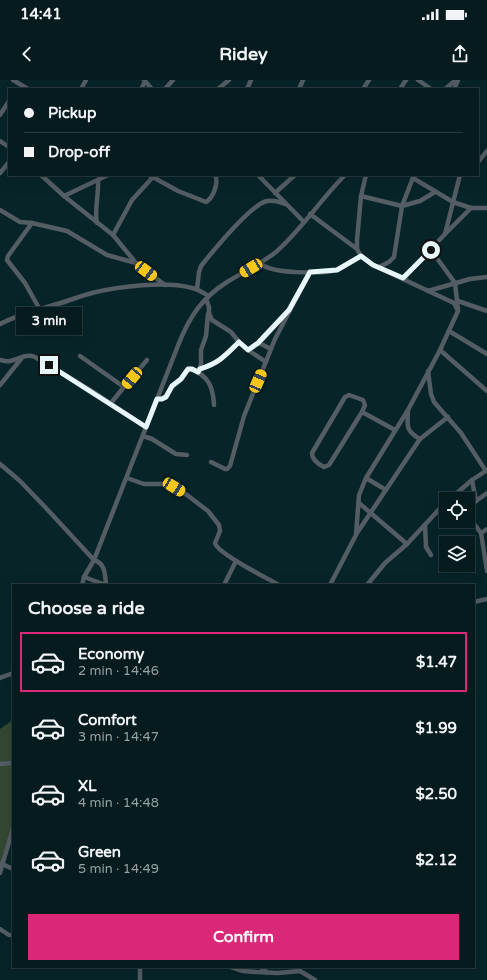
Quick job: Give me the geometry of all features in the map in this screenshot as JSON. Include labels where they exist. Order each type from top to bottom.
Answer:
[{"type":"street","points":[[13,80],[26,88]]},
{"type":"street","points":[[167,88],[173,80]]},
{"type":"street","points":[[219,88],[229,80]]},
{"type":"street","points":[[418,80],[429,88]]},
{"type":"street","points":[[446,88],[454,81]]},
{"type":"street","points":[[17,88],[19,84]]},
{"type":"street","points":[[0,115],[8,103]]},
{"type":"street","points":[[479,161],[487,151]]},
{"type":"street","points":[[0,173],[8,163]]},
{"type":"street","points":[[42,176],[64,196],[113,235],[136,264],[165,285]]},
{"type":"street","points":[[64,196],[106,176]]},
{"type":"street","points":[[113,235],[132,200],[151,176],[178,191],[206,202],[209,200],[216,185],[217,178],[216,176]]},
{"type":"street","points":[[259,176],[304,222]]},
{"type":"street","points":[[275,193],[294,176]]},
{"type":"street","points":[[82,584],[84,577],[94,560],[186,327],[196,310],[207,297],[227,282],[260,263],[280,248],[343,176]]},
{"type":"street","points":[[357,249],[362,196],[366,176]]},
{"type":"street","points":[[379,267],[389,262],[394,257],[402,206],[414,176],[435,192],[453,202],[471,208],[487,208]]},
{"type":"street","points":[[445,234],[461,176]]},
{"type":"street","points":[[97,223],[95,213],[98,196],[98,180]]},
{"type":"street","points":[[362,196],[402,206],[420,201],[435,192]]},
{"type":"street","points":[[197,289],[201,266],[254,208],[265,201],[285,204]]},
{"type":"street","points":[[403,278],[471,208]]},
{"type":"street","points":[[0,210],[16,220],[67,231],[107,255],[136,264]]},
{"type":"street","points":[[310,214],[357,249],[361,256],[369,263],[451,301],[458,311]]},
{"type":"street","points":[[32,223],[8,256],[7,260],[24,283],[39,308]]},
{"type":"street","points":[[356,535],[359,495],[366,478],[408,410],[440,350],[458,311],[455,284],[431,250]]},
{"type":"street","points":[[260,263],[265,267],[291,272],[310,272],[337,270],[361,256]]},
{"type":"street","points":[[211,462],[225,469],[230,466],[244,416],[271,349],[289,310],[310,272]]},
{"type":"street","points":[[428,291],[487,276]]},
{"type":"street","points":[[0,324],[39,308],[100,291],[137,286],[165,285],[197,289],[207,297],[209,313],[207,333],[200,352],[199,371]]},
{"type":"street","points":[[458,301],[487,311]]},
{"type":"street","points":[[248,350],[258,343],[289,310]]},
{"type":"street","points":[[209,313],[212,320],[231,332],[248,350],[266,362]]},
{"type":"street","points":[[449,331],[487,354]]},
{"type":"street","points":[[199,371],[217,362],[239,342]]},
{"type":"street","points":[[258,343],[271,349]]},
{"type":"street","points":[[440,350],[487,391]]},
{"type":"street","points":[[0,360],[10,362],[27,355],[35,357],[111,403],[146,427]]},
{"type":"street","points":[[80,356],[124,387]]},
{"type":"street","points":[[0,385],[22,357]]},
{"type":"street","points":[[111,403],[148,360]]},
{"type":"street","points":[[157,399],[166,397],[172,386],[181,379],[188,369],[192,369],[199,371],[210,382],[214,405]]},
{"type":"street","points":[[428,371],[431,394],[434,402],[461,433],[486,470],[458,492]]},
{"type":"street","points":[[350,395],[363,400],[365,405],[362,412],[329,465],[324,467],[315,461],[312,457],[312,453],[345,397],[350,395]]},
{"type":"street","points":[[408,410],[408,428],[410,432],[420,439]]},
{"type":"street","points":[[362,412],[395,430]]},
{"type":"street","points":[[331,584],[356,535],[420,439],[448,417]]},
{"type":"street","points":[[143,436],[152,439],[176,454],[187,456]]},
{"type":"street","points":[[0,464],[35,496],[94,560],[99,561],[102,566],[106,584]]},
{"type":"street","points":[[127,478],[149,484],[169,484],[187,495],[215,518],[221,528],[215,540],[215,545],[222,552],[277,584]]},
{"type":"street","points":[[366,478],[386,490]]},
{"type":"street","points":[[472,480],[476,501],[487,493]]},
{"type":"street","points":[[359,503],[407,544]]},
{"type":"street","points":[[368,584],[386,563],[407,544],[439,510]]},
{"type":"street","points":[[425,525],[426,547],[431,555]]},
{"type":"street","points":[[475,525],[481,533],[487,571]]},
{"type":"street","points":[[481,533],[487,529]]},
{"type":"street","points":[[224,584],[236,561]]},
{"type":"street","points":[[84,577],[103,584]]},
{"type":"street","points":[[475,602],[487,599]]},
{"type":"street","points":[[0,678],[12,673]]},
{"type":"street","points":[[0,764],[12,763]]},
{"type":"street","points":[[0,873],[1,864],[12,831]]},
{"type":"street","points":[[1,864],[12,869]]},
{"type":"street","points":[[0,929],[9,935],[12,935]]},
{"type":"street","points":[[140,968],[140,980]]},
{"type":"street","points":[[235,968],[250,972],[300,971],[315,980]]},
{"type":"street","points":[[262,968],[268,972]]},
{"type":"green space","points":[[12,721],[12,834],[0,869],[0,729]]},
{"type":"route","points":[[49,365],[146,427],[157,399],[164,399],[172,386],[181,379],[188,369],[198,372],[200,369],[221,359],[239,342],[248,350],[258,343],[289,310],[310,272],[337,270],[361,256],[369,263],[403,278],[431,250]]}]
